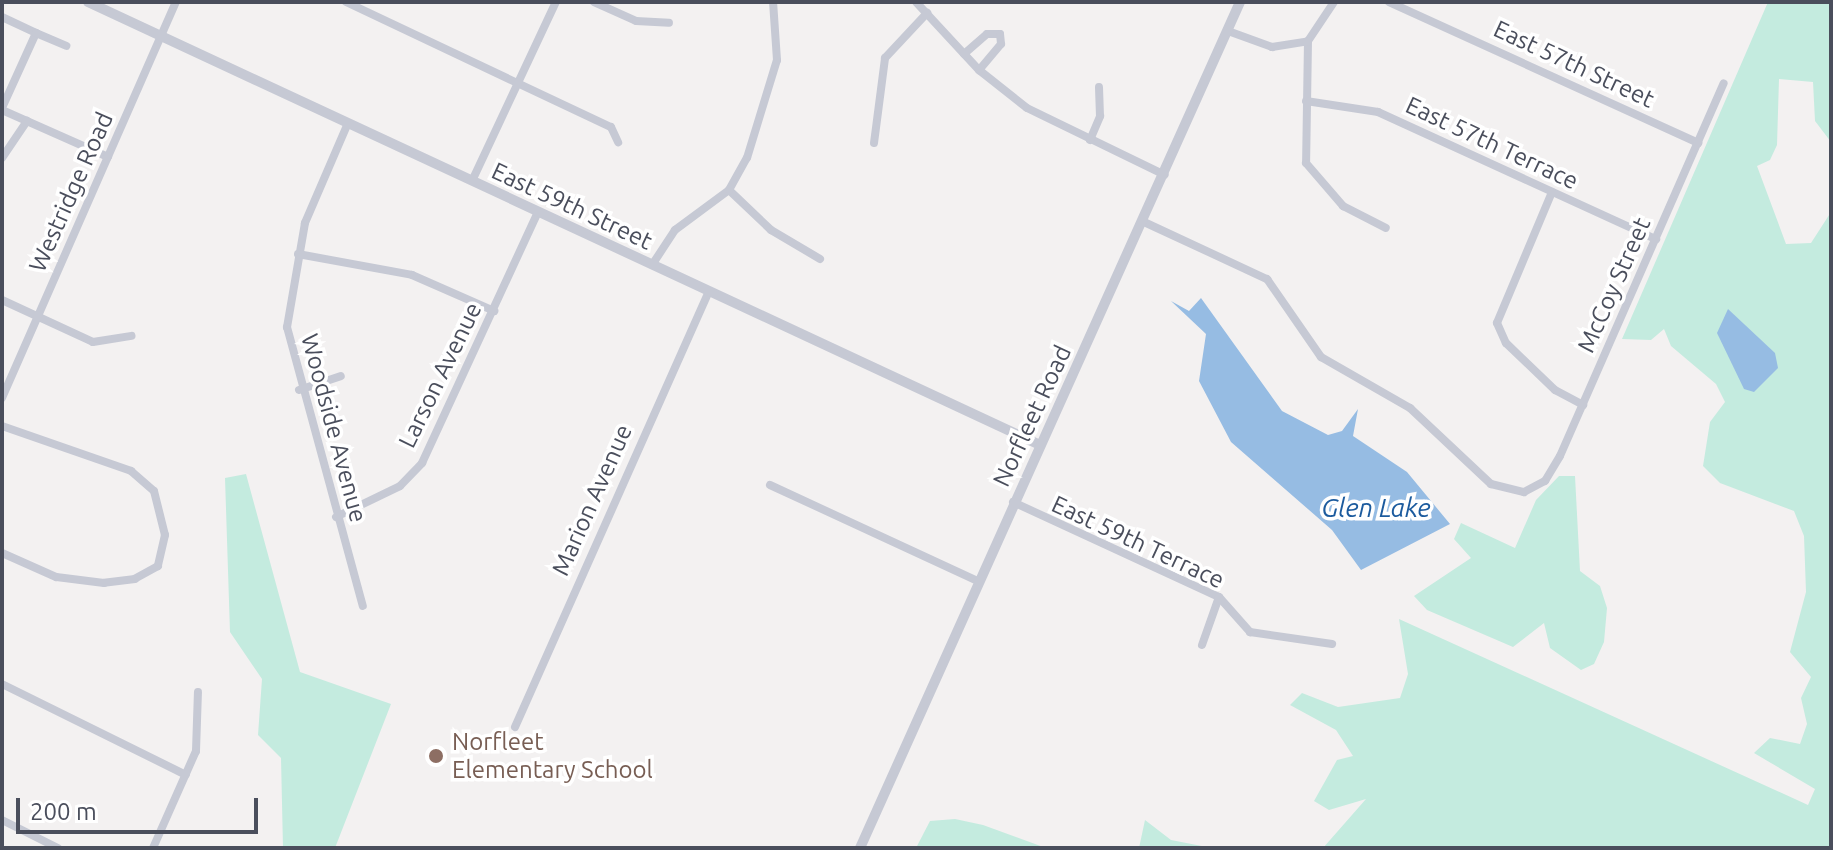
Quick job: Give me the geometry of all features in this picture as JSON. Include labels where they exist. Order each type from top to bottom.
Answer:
[{"type":"street","name":"East 59th Street","points":[[88,2],[1040,445]]},
{"type":"street","name":"Westridge Road","points":[[2,398],[176,2]]},
{"type":"street","points":[[346,2],[611,127],[618,142]]},
{"type":"street","points":[[472,181],[556,2]]},
{"type":"street","points":[[594,2],[636,21],[669,23]]},
{"type":"street","points":[[652,265],[675,230],[729,190],[747,158],[777,60],[773,2]]},
{"type":"street","points":[[916,2],[979,70],[1027,108],[1165,175]]},
{"type":"street","name":"Norfleet Road","points":[[860,848],[1013,502],[1144,222],[1240,2]]},
{"type":"street","points":[[1334,2],[1308,41],[1304,151],[1312,176],[1343,206],[1386,228]]},
{"type":"street","name":"East 57th Street","points":[[1389,2],[1698,143]]},
{"type":"street","points":[[874,143],[885,58],[927,13]]},
{"type":"street","points":[[2,17],[66,46]]},
{"type":"street","points":[[1228,31],[1272,47],[1308,41]]},
{"type":"street","points":[[964,54],[990,32],[1000,34],[1001,44],[979,70]]},
{"type":"street","points":[[36,33],[2,109],[108,157]]},
{"type":"street","name":"McCoy Street","points":[[1144,222],[1267,279],[1321,357],[1410,408],[1491,484],[1526,492],[1552,473],[1724,83]]},
{"type":"street","points":[[1090,140],[1100,116],[1099,87]]},
{"type":"street","name":"East 57th Terrace","points":[[1306,101],[1378,112],[1656,239]]},
{"type":"street","points":[[2,158],[27,121]]},
{"type":"street","name":"Woodside Avenue","points":[[348,123],[316,192],[298,254],[287,327],[299,390],[363,606]]},
{"type":"street","points":[[729,190],[771,230],[820,259]]},
{"type":"street","points":[[1552,192],[1497,323],[1506,343],[1555,390],[1583,405]]},
{"type":"street","name":"Larson Avenue","points":[[336,517],[400,486],[422,463],[538,212]]},
{"type":"street","points":[[298,254],[412,275],[494,311]]},
{"type":"street","name":"Marion Avenue","points":[[515,727],[709,291]]},
{"type":"street","points":[[2,300],[93,342],[132,336]]},
{"type":"street","points":[[299,390],[341,376]]},
{"type":"street","points":[[2,426],[141,477],[162,511],[162,558],[135,579],[104,583],[56,577],[2,553]]},
{"type":"street","points":[[770,485],[978,581]]},
{"type":"street","name":"East 59th Terrace","points":[[1013,502],[1219,597],[1250,632],[1332,644]]},
{"type":"street","points":[[1202,645],[1219,597]]},
{"type":"street","points":[[2,684],[186,775]]},
{"type":"street","points":[[153,848],[186,775],[200,733],[198,692]]},
{"type":"street","points":[[2,820],[58,848]]},
{"type":"green space","points":[[1768,2],[1831,2],[1831,142],[1815,121],[1813,82],[1779,79],[1777,145],[1770,160],[1757,166],[1786,244],[1811,243],[1831,212],[1831,848],[1323,848],[1366,799],[1329,810],[1314,801],[1337,760],[1353,756],[1336,730],[1290,705],[1302,693],[1338,707],[1400,698],[1408,674],[1399,619],[1808,805],[1815,789],[1754,753],[1770,738],[1800,744],[1807,724],[1801,698],[1811,677],[1790,652],[1806,592],[1804,536],[1794,511],[1720,483],[1703,466],[1710,422],[1725,402],[1716,384],[1671,346],[1664,329],[1651,340],[1622,339]]},
{"type":"green space","points":[[246,474],[300,672],[391,704],[335,848],[283,848],[281,758],[258,735],[262,679],[230,632],[225,478]]},
{"type":"green space","points":[[1559,476],[1575,476],[1580,571],[1600,586],[1607,608],[1604,642],[1594,664],[1581,670],[1550,648],[1544,623],[1513,647],[1427,610],[1414,596],[1471,558],[1454,539],[1461,523],[1515,548],[1536,500]]},
{"type":"green space","points":[[955,819],[983,825],[1046,848],[916,848],[930,821]]},
{"type":"green space","points":[[1145,820],[1171,840],[1212,848],[1139,848]]},
{"type":"water","name":"Glen Lake","points":[[1201,298],[1282,411],[1328,435],[1342,431],[1358,409],[1353,436],[1407,472],[1450,524],[1361,570],[1332,530],[1231,442],[1199,381],[1206,334],[1171,301],[1189,311]]},
{"type":"water","points":[[1728,309],[1775,353],[1778,368],[1754,392],[1744,389],[1717,333]]},
{"type":"place","name":"Norfleet Elementary School","points":[[436,756]]}]
